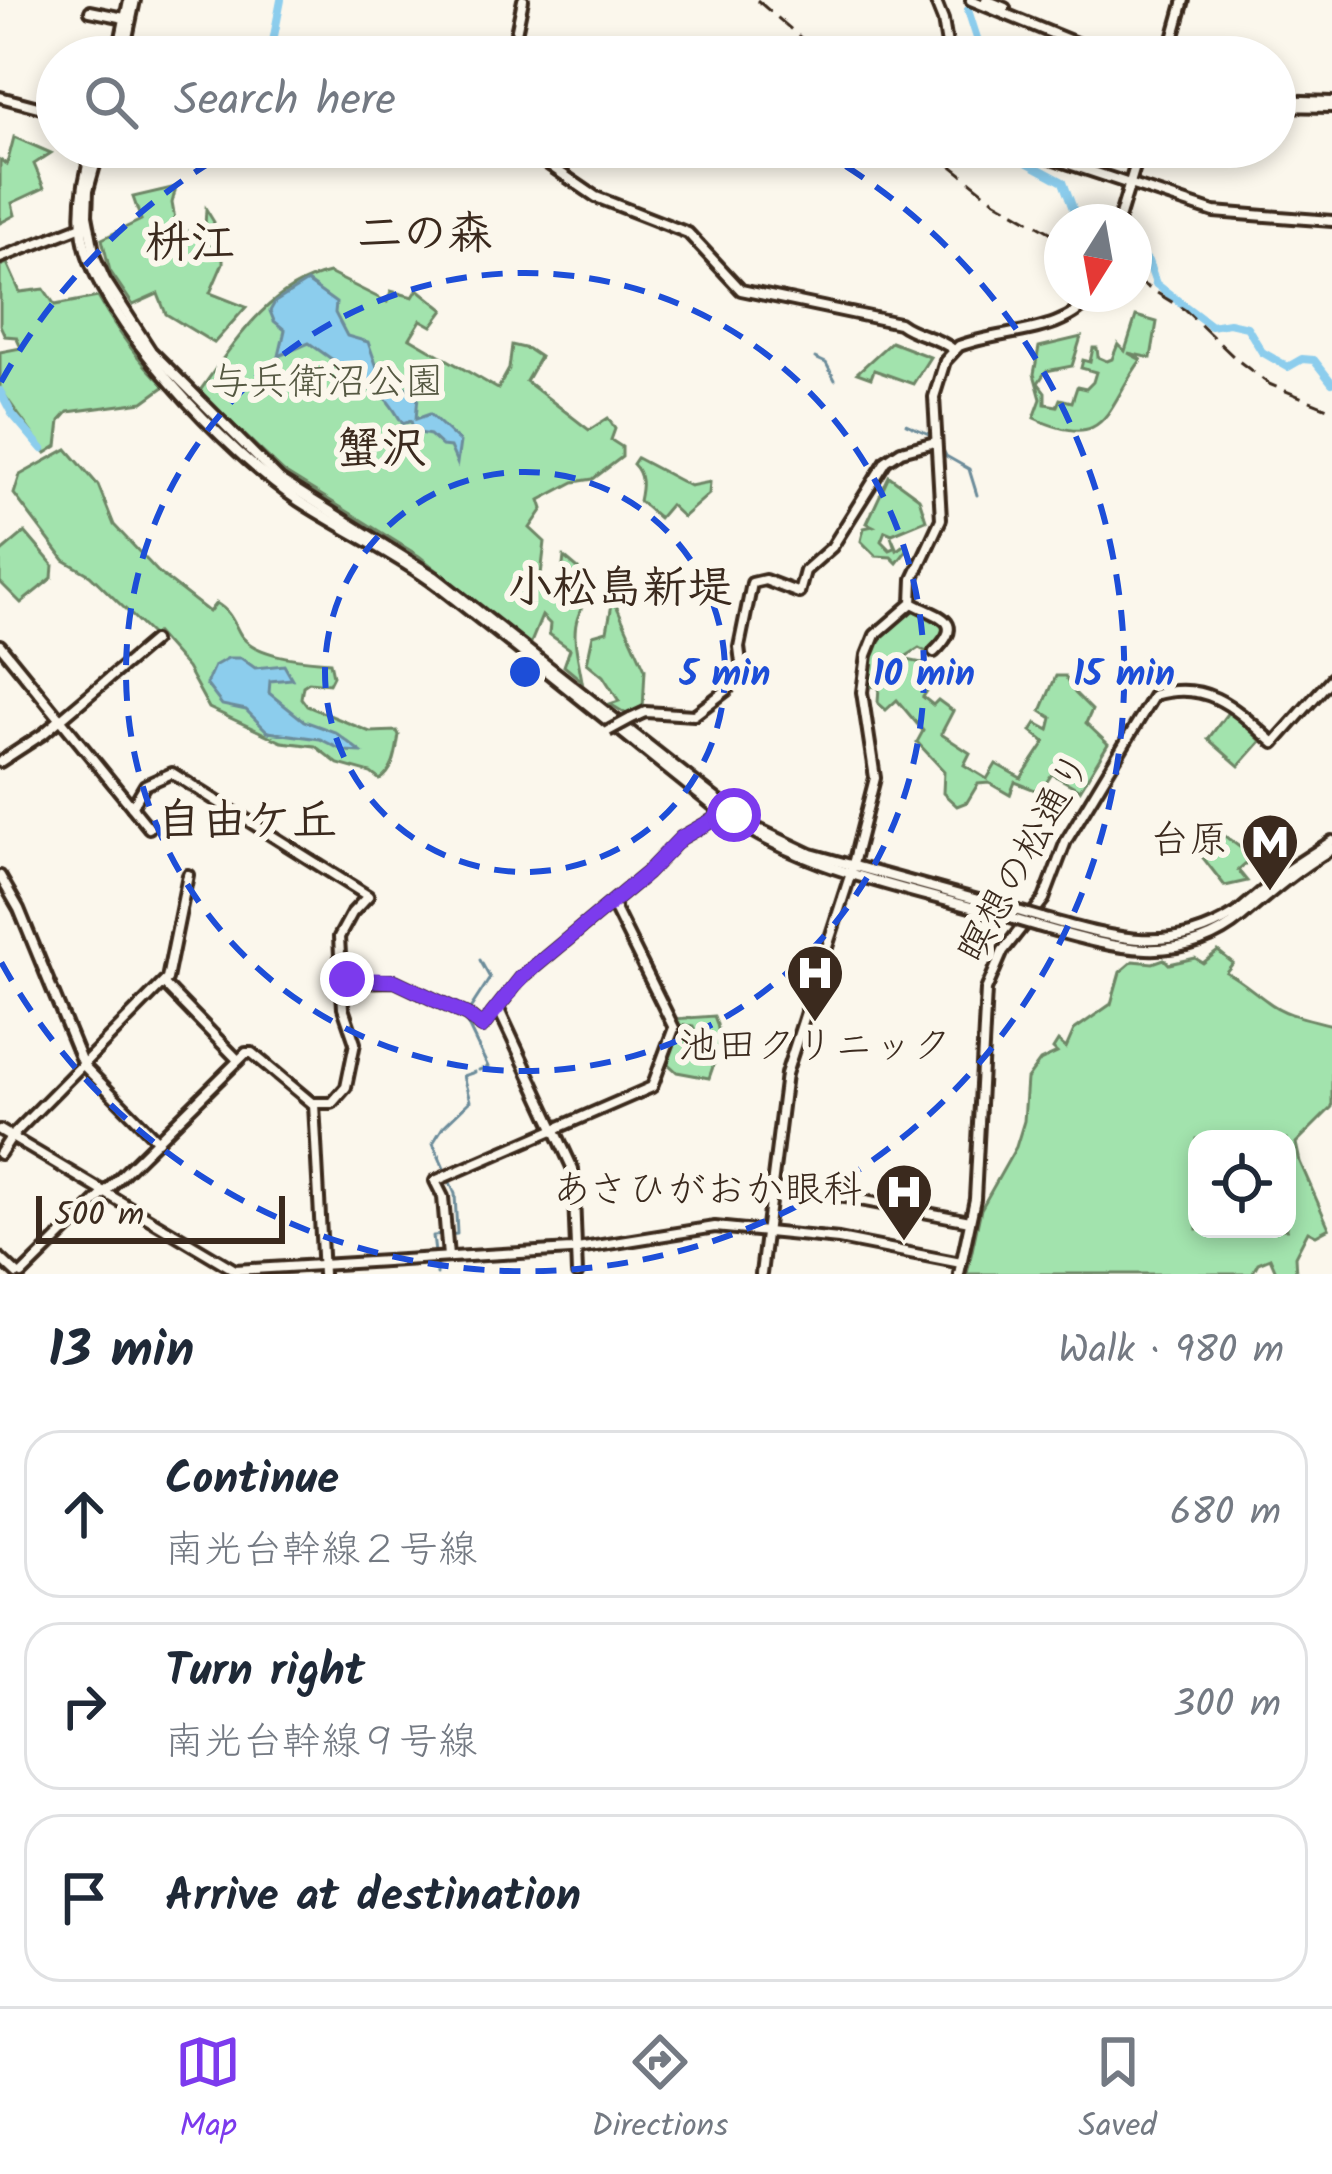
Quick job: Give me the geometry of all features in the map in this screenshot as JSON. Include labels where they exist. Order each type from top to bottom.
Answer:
[{"type":"street","points":[[124,36],[132,0]]},
{"type":"street","points":[[515,36],[523,0]]},
{"type":"street","points":[[935,0],[946,36]]},
{"type":"street","points":[[971,0],[1059,36]]},
{"type":"street","points":[[986,0],[1073,36]]},
{"type":"street","points":[[1174,36],[1184,0]]},
{"type":"street","points":[[90,10],[128,19]]},
{"type":"street","points":[[0,97],[36,106]]},
{"type":"street","points":[[1296,104],[1332,105]]},
{"type":"street","points":[[90,168],[82,195],[88,257],[139,344],[179,386],[280,487],[434,580],[727,813]]},
{"type":"street","points":[[553,168],[596,196],[684,231],[701,244],[736,287],[899,323],[954,350]]},
{"type":"street","points":[[1076,168],[1220,214],[1332,221]]},
{"type":"street","points":[[1124,204],[1135,168]]},
{"type":"street","points":[[0,258],[85,225]]},
{"type":"street","points":[[761,1274],[786,1074],[852,869],[875,772],[862,699],[867,655],[875,635],[912,603],[913,579],[941,522],[935,389],[954,350],[969,342],[1063,321],[1077,312]]},
{"type":"street","points":[[608,731],[645,712],[694,715],[727,690],[742,671],[739,647],[752,584],[765,580],[799,593],[805,571],[838,538],[886,461],[901,451],[935,442]]},
{"type":"street","points":[[434,580],[727,813],[793,850],[852,869],[1144,951],[1180,948],[1218,933],[1332,845]]},
{"type":"street","points":[[912,603],[951,628],[950,636],[934,652]]},
{"type":"street","points":[[0,762],[153,641]]},
{"type":"street","points":[[0,645],[149,828]]},
{"type":"street","name":"瞑想の松通り","points":[[959,1274],[976,1181],[985,996],[1003,951],[1043,923],[1049,888],[1066,841],[1154,695],[1198,692],[1217,696],[1274,743],[1332,678]]},
{"type":"street","points":[[132,807],[145,785],[172,773],[368,896],[352,914],[338,951],[343,1008],[355,1043],[341,1097],[332,1103],[312,1103]]},
{"type":"street","points":[[341,935],[343,972],[350,981],[395,981],[482,1027],[521,978],[681,838],[727,813]]},
{"type":"street","points":[[1210,932],[1286,871],[1332,845]]},
{"type":"street","points":[[1295,873],[1304,878],[1303,884]]},
{"type":"street","points":[[0,1154],[11,1137],[164,983],[188,875]]},
{"type":"street","points":[[0,876],[20,909],[83,1065],[158,1141]]},
{"type":"street","points":[[440,1258],[446,1235],[443,1198],[435,1181],[650,1091],[674,1028],[612,902]]},
{"type":"street","points":[[1119,944],[1172,944],[1210,932],[1250,909]]},
{"type":"street","points":[[1119,944],[1184,938],[1233,915]]},
{"type":"street","points":[[164,983],[238,1060]]},
{"type":"street","points":[[499,1010],[573,1169],[577,1274]]},
{"type":"street","points":[[0,1258],[20,1274],[246,1052],[316,1106],[324,1270]]},
{"type":"street","points":[[0,1130],[232,1270],[324,1270],[576,1249],[716,1227],[839,1239],[961,1263]]},
{"type":"street","points":[[772,1188],[970,1222]]},
{"type":"green space","points":[[14,137],[36,147],[34,164],[44,188],[12,203],[15,215],[0,223],[0,160],[7,164]]},
{"type":"green space","points":[[176,187],[172,203],[176,225],[196,236],[205,226],[206,209],[214,222],[205,243],[223,247],[223,263],[210,293],[246,307],[214,343],[166,314],[158,294],[133,305],[110,271],[102,239],[141,220],[133,197]]},
{"type":"green space","points":[[7,263],[20,292],[44,289],[55,305],[98,297],[128,344],[165,386],[143,402],[68,412],[60,421],[57,446],[46,453],[0,389],[0,352],[21,348],[16,337],[5,336],[0,325],[0,266]]},
{"type":"green space","name":"与兵衛沼公園","points":[[329,273],[387,302],[391,291],[413,297],[418,289],[444,310],[432,326],[421,320],[410,338],[498,389],[509,369],[512,345],[528,349],[540,357],[526,381],[589,430],[608,418],[615,429],[611,440],[622,447],[622,457],[593,479],[574,482],[540,500],[543,509],[530,528],[545,542],[541,575],[548,585],[561,582],[564,557],[596,584],[580,610],[575,631],[582,681],[564,666],[570,649],[549,634],[550,624],[542,616],[530,645],[419,556],[284,472],[199,392],[270,304],[307,280]]},
{"type":"green space","points":[[1136,316],[1157,322],[1151,358],[1128,353],[1141,360],[1102,420],[1077,430],[1034,418],[1041,399],[1034,374],[1039,347],[1081,337],[1072,366],[1046,371],[1038,383],[1045,392],[1045,404],[1057,406],[1060,399],[1072,402],[1077,387],[1086,389],[1096,372],[1081,368],[1083,360],[1090,362],[1093,348],[1107,361],[1118,344],[1125,351]]},
{"type":"green space","points":[[891,342],[930,357],[913,384],[874,370],[871,378],[857,373]]},
{"type":"green space","points":[[67,449],[98,485],[114,525],[159,573],[209,612],[216,603],[221,606],[246,641],[256,647],[281,656],[330,662],[333,676],[329,684],[309,682],[301,698],[307,706],[370,732],[397,731],[396,754],[385,776],[380,780],[338,764],[315,746],[282,742],[209,708],[187,668],[156,633],[153,636],[90,575],[64,560],[14,494],[20,475]]},
{"type":"green space","points":[[637,458],[690,486],[710,482],[709,494],[683,517],[670,505],[659,518],[639,501],[641,477],[633,464]]},
{"type":"green space","points":[[889,476],[919,498],[926,520],[892,534],[885,531],[881,541],[890,550],[895,548],[891,536],[897,550],[906,543],[907,550],[897,563],[891,557],[876,556],[861,541],[864,528],[873,526],[867,523]]},
{"type":"green space","points":[[25,532],[53,565],[52,578],[21,603],[0,582],[0,553]]},
{"type":"green space","points":[[612,604],[645,669],[643,709],[628,715],[610,704],[619,701],[603,676],[587,663],[593,635],[607,631]]},
{"type":"green space","points":[[912,607],[947,629],[946,639],[930,654],[919,648],[902,659],[927,664],[933,682],[923,697],[933,705],[938,700],[953,711],[941,734],[970,753],[964,765],[987,779],[996,764],[1021,778],[1045,742],[1031,731],[1036,723],[1049,730],[1052,718],[1041,711],[1056,676],[1065,676],[1092,710],[1086,723],[1108,744],[1080,790],[1052,774],[1040,792],[1015,782],[1010,795],[989,783],[978,784],[967,802],[957,806],[943,793],[944,771],[917,742],[923,731],[897,700],[886,710],[878,703],[879,686],[865,687],[875,643]]},
{"type":"green space","points":[[1229,711],[1261,741],[1239,766],[1208,739]]},
{"type":"green space","points":[[1210,825],[1253,857],[1238,870],[1247,881],[1225,886],[1193,845]]},
{"type":"green space","points":[[1218,951],[1233,963],[1226,972],[1274,1006],[1332,1025],[1332,1107],[1296,1143],[1329,1228],[1316,1235],[1308,1231],[1295,1256],[1296,1274],[1277,1274],[1270,1258],[1258,1263],[1252,1274],[967,1274],[981,1209],[1016,1147],[1024,1121],[1027,1079],[1040,1061],[1057,1053],[1053,1049],[1058,1041],[1066,1048],[1074,1030],[1111,1004],[1120,972],[1133,961],[1164,959],[1169,964],[1195,958],[1203,963]]},
{"type":"green space","points":[[714,1016],[719,1039],[709,1078],[677,1072],[666,1062],[674,1035],[695,1031],[693,1026],[675,1025],[673,1019]]},
{"type":"water","points":[[307,282],[336,303],[335,313],[347,336],[368,342],[377,367],[418,396],[416,419],[430,414],[460,442],[457,463],[450,447],[414,432],[411,421],[403,424],[380,394],[368,389],[363,395],[358,380],[345,378],[340,365],[309,343],[279,356],[285,330],[270,311],[275,302]]},
{"type":"water","points":[[228,658],[241,658],[255,668],[284,665],[292,679],[270,681],[269,693],[304,721],[335,732],[361,752],[344,751],[320,739],[268,732],[246,710],[222,705],[206,684],[214,666]]},
{"type":"waterway","points":[[274,36],[281,0]]},
{"type":"waterway","points":[[968,10],[976,36]]},
{"type":"waterway","points":[[1037,168],[1063,182],[1071,204]]},
{"type":"waterway","points":[[1152,272],[1156,284],[1211,326],[1247,327],[1262,352],[1288,367],[1302,359],[1314,360],[1332,383]]},
{"type":"waterway","points":[[815,358],[826,363],[835,380]]},
{"type":"waterway","points":[[0,391],[12,414],[42,449]]},
{"type":"waterway","points":[[906,424],[931,435]]},
{"type":"waterway","points":[[938,440],[946,456],[969,469],[977,495]]},
{"type":"waterway","points":[[468,1012],[490,978],[480,960]]},
{"type":"waterway","points":[[464,1017],[488,1067],[479,1070]]},
{"type":"waterway","points":[[435,1253],[433,1236],[457,1234],[455,1194],[433,1143],[470,1101],[463,1076],[475,1072]]},
{"type":"waterway","points":[[436,1262],[437,1274]]},
{"type":"tunnel","points":[[1044,923],[1100,939]]},
{"type":"railway","points":[[757,0],[799,36]]},
{"type":"railway","points":[[954,168],[994,200],[1044,229]]},
{"type":"railway","points":[[1152,290],[1185,310],[1269,384],[1332,410]]},
{"type":"place","name":"台原","points":[[1270,893]]},
{"type":"place","name":"池田クリニック","points":[[815,1024]]},
{"type":"place","name":"あさひがおか眼科","points":[[904,1243]]},
{"type":"district","name":"二の森","points":[[425,236]]},
{"type":"district","name":"枡江","points":[[190,245]]},
{"type":"district","name":"蟹沢","points":[[381,451]]},
{"type":"district","name":"小松島新堤","points":[[620,590]]},
{"type":"district","name":"自由ケ丘","points":[[247,823]]},
{"type":"route","points":[[347,979],[395,981],[482,1027],[521,978],[647,873],[670,847],[729,811],[734,815]]}]
